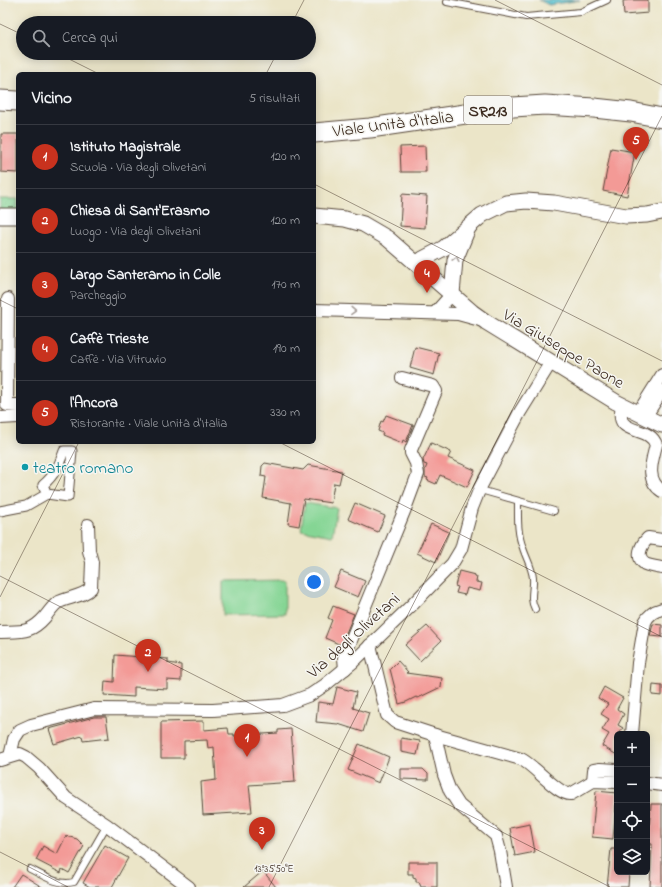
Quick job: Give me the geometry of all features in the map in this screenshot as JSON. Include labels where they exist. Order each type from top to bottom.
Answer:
[{"type":"main road","points":[[0,100],[16,102]]},
{"type":"main road","name":"Viale Unità d'Italia","points":[[316,133],[370,128],[513,107],[545,105],[631,112],[662,118]]},
{"type":"street","points":[[417,264],[423,259],[444,248],[482,215],[506,203],[517,201],[554,202],[626,216],[647,215],[662,212]]},
{"type":"street","points":[[0,216],[16,216]]},
{"type":"street","name":"Via Giuseppe Paone","points":[[316,216],[345,219],[363,224],[387,238],[486,322],[623,405],[662,425]]},
{"type":"street","points":[[435,313],[452,294],[455,260],[468,226]]},
{"type":"street","points":[[9,298],[12,405]]},
{"type":"street","points":[[316,310],[458,314],[486,322]]},
{"type":"street","name":"Via degli Olivetani","points":[[5,758],[18,731],[31,725],[94,709],[213,710],[283,705],[310,695],[325,685],[345,669],[413,604],[452,564],[461,549],[472,508],[480,488],[520,412],[551,362]]},
{"type":"street","points":[[642,415],[662,375]]},
{"type":"street","points":[[345,669],[344,658],[418,474],[411,450],[436,391],[433,386],[402,378]]},
{"type":"street","points":[[642,415],[662,391]]},
{"type":"street","points":[[623,405],[620,416],[622,422],[650,436],[655,441],[656,445],[650,470],[652,480],[657,488],[662,491]]},
{"type":"street","points":[[0,418],[16,417]]},
{"type":"street","points":[[0,511],[26,506],[47,494],[68,497],[72,451],[64,450],[58,467],[50,479],[43,485],[47,494]]},
{"type":"street","points":[[0,632],[33,628],[38,625],[56,604],[87,593],[91,588],[92,562],[89,551],[88,524]]},
{"type":"street","points":[[662,540],[648,538],[643,544],[639,553],[644,563],[662,568]]},
{"type":"street","points":[[632,731],[638,663],[645,622],[654,611],[662,609]]},
{"type":"street","points":[[370,644],[387,715],[395,722],[435,735],[521,759],[527,762],[563,794],[571,794],[594,781],[614,782]]},
{"type":"street","points":[[435,735],[444,775],[450,791],[459,805],[496,836],[506,887]]},
{"type":"street","points":[[5,758],[20,754],[26,757],[39,768],[66,798],[106,825],[189,887]]},
{"type":"street","points":[[594,781],[594,770],[614,770]]},
{"type":"lane","points":[[447,2],[526,17],[581,12],[607,0]]},
{"type":"lane","points":[[480,488],[484,491],[554,511]]},
{"type":"lane","points":[[518,501],[518,530],[522,547],[534,580],[531,599],[535,609]]},
{"type":"lane","points":[[30,869],[59,883],[67,884],[74,882],[106,825]]},
{"type":"green space","points":[[0,199],[16,199],[16,212],[0,212]]},
{"type":"green space","points":[[305,503],[337,508],[332,536],[301,530]]},
{"type":"green space","points":[[285,580],[285,614],[223,615],[223,581]]},
{"type":"water","points":[[539,0],[580,0],[549,5]]},
{"type":"building","points":[[648,0],[648,13],[624,15],[623,1]]},
{"type":"building","points":[[1,134],[16,134],[16,173],[1,172]]},
{"type":"building","points":[[425,146],[426,172],[401,172],[400,147]]},
{"type":"building","points":[[611,148],[635,152],[627,196],[603,191]]},
{"type":"building","points":[[402,194],[427,196],[425,228],[400,226]]},
{"type":"building","points":[[415,347],[439,353],[434,375],[410,368]]},
{"type":"building","points":[[386,415],[413,425],[406,442],[403,440],[402,443],[382,435],[383,433],[378,431],[381,421],[383,422]]},
{"type":"building","points":[[431,443],[451,452],[448,458],[475,470],[467,487],[440,475],[436,484],[427,480],[428,478],[425,477],[425,470],[427,465],[424,464],[423,460]]},
{"type":"building","points":[[265,463],[303,470],[308,465],[342,471],[339,484],[334,483],[331,503],[304,499],[299,526],[288,524],[291,503],[263,498],[266,477],[261,476],[262,466]]},
{"type":"building","points":[[355,503],[385,516],[378,532],[348,519]]},
{"type":"building","points":[[431,524],[449,532],[436,562],[417,553]]},
{"type":"building","points":[[341,571],[365,581],[358,597],[334,587]]},
{"type":"building","points":[[459,571],[475,575],[477,577],[476,582],[482,583],[480,591],[467,588],[465,595],[456,593],[458,587],[455,586]]},
{"type":"building","points":[[333,606],[354,614],[341,645],[325,638],[332,620],[328,618]]},
{"type":"building","points":[[653,624],[662,625],[662,637],[650,636]]},
{"type":"building","points":[[427,626],[441,641],[420,661],[405,645]]},
{"type":"building","points":[[115,655],[168,659],[168,663],[181,665],[181,681],[167,680],[167,689],[134,687],[134,697],[104,695],[105,681],[114,682]]},
{"type":"building","points":[[398,661],[408,672],[406,673],[442,678],[441,687],[418,698],[416,697],[399,704],[390,669]]},
{"type":"building","points":[[653,685],[662,686],[662,696],[652,695]]},
{"type":"building","points":[[337,687],[356,692],[353,708],[369,713],[363,732],[338,724],[316,722],[318,702],[333,704]]},
{"type":"building","points":[[604,687],[623,698],[617,709],[624,714],[618,725],[623,728],[621,731],[614,731],[614,753],[602,746],[609,734],[602,730],[609,719],[601,714],[608,704],[598,698]]},
{"type":"building","points":[[94,717],[106,717],[109,738],[83,741],[82,736],[54,744],[49,729]]},
{"type":"building","points":[[204,721],[204,730],[228,728],[229,734],[234,734],[234,736],[278,733],[278,730],[291,729],[295,782],[249,785],[252,812],[203,815],[201,782],[216,780],[214,747],[208,748],[207,740],[184,741],[184,758],[161,758],[161,722]]},
{"type":"building","points":[[401,738],[420,741],[417,755],[401,752]]},
{"type":"building","points":[[359,744],[389,757],[379,783],[348,770]]},
{"type":"building","points":[[401,769],[423,769],[428,774],[428,780],[401,779]]},
{"type":"building","points":[[596,791],[614,793],[613,839],[592,837]]},
{"type":"building","points":[[651,804],[662,804],[662,887],[650,887],[652,844],[650,844]]},
{"type":"building","points":[[530,824],[535,852],[515,856],[510,828]]},
{"type":"building","points":[[66,836],[77,839],[84,846],[69,873],[62,869],[61,873],[36,860],[43,846],[57,854]]},
{"type":"building","points":[[105,845],[128,858],[112,887],[90,887],[83,883]]},
{"type":"building","points":[[611,849],[614,849],[614,875],[629,875],[628,887],[607,887]]},
{"type":"building","points":[[408,862],[437,862],[437,887],[421,887],[419,882],[416,882],[416,878],[413,877],[413,874],[408,874]]},
{"type":"building","points":[[263,871],[276,887],[244,887]]},
{"type":"building","points":[[21,874],[42,887],[12,887]]},
{"type":"place","name":"l'Ancora","points":[[636,160]]},
{"type":"place","name":"Caffè Trieste","points":[[427,293]]},
{"type":"place","name":"teatro romano","points":[[25,467]]},
{"type":"place","name":"Chiesa di Sant'Erasmo","points":[[148,672]]},
{"type":"place","name":"Istituto Magistrale","points":[[247,757]]},
{"type":"place","name":"Largo Santeramo in Colle","points":[[262,850]]}]
